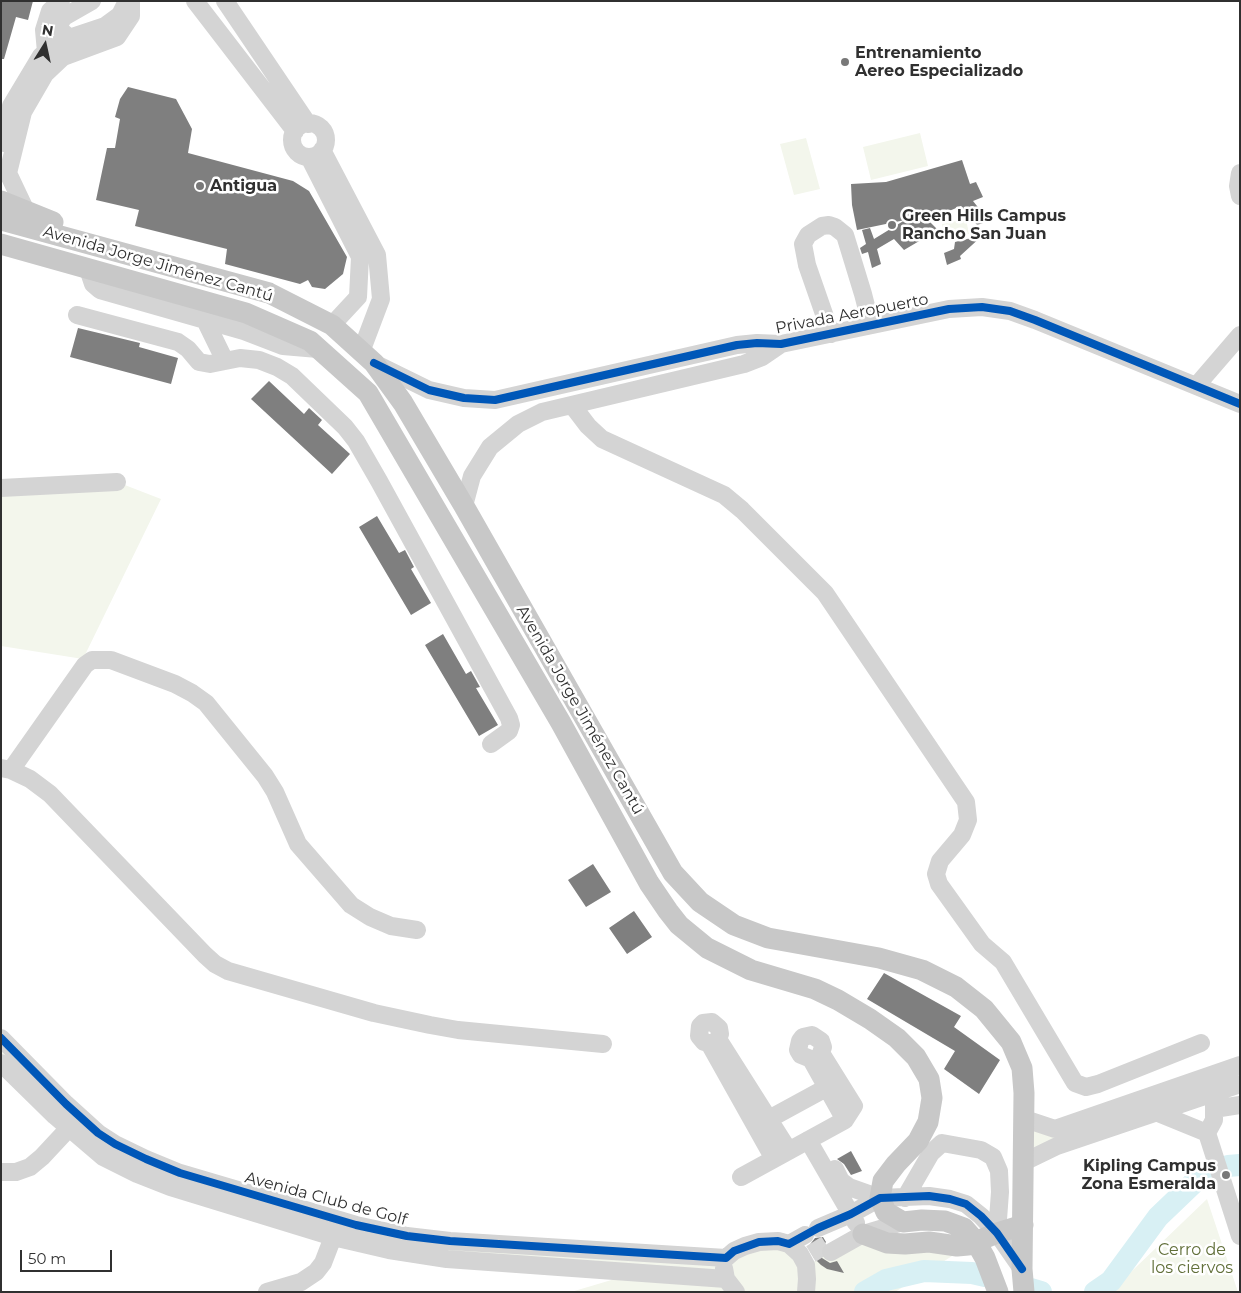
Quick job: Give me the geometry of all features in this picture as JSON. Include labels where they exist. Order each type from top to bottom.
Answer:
[{"type":"main road","points":[[1,200],[126,254]]},
{"type":"main road","name":"Avenida Jorge Jiménez Cantú","points":[[1,220],[269,293],[332,325],[368,357],[402,403],[464,506],[673,873],[700,902],[734,925],[768,938],[888,960],[922,970],[956,987],[984,1009],[1011,1042],[1022,1068],[1025,1119],[1022,1269],[1024,1292]]},
{"type":"main road","name":"Avenida Jorge Jiménez Cantú","points":[[1,244],[246,313],[310,341],[369,395],[561,723],[649,883],[679,925],[707,948],[751,970],[815,989],[838,1000],[897,1038],[916,1056],[928,1079],[932,1098],[928,1122],[918,1142],[896,1164],[883,1181],[880,1198]]},
{"type":"main road","points":[[880,1198],[886,1212],[903,1222],[922,1220],[945,1221],[964,1228],[976,1242],[985,1258],[998,1292]]},
{"type":"main road","points":[[863,1234],[887,1243],[929,1242],[957,1246],[968,1245],[1023,1225]]},
{"type":"street","points":[[46,52],[44,30],[50,11],[61,1]]},
{"type":"street","points":[[70,38],[60,30],[59,24],[64,17],[92,1]]},
{"type":"street","points":[[26,211],[8,173],[5,159],[4,143],[11,106],[27,78],[46,52],[57,42],[105,26],[120,15],[127,1]]},
{"type":"street","points":[[8,173],[23,112],[45,74],[63,57],[117,37],[131,16],[131,1]]},
{"type":"street","points":[[195,1],[302,127],[318,127],[322,130],[326,140],[316,154]]},
{"type":"street","points":[[225,1],[302,127]]},
{"type":"street","points":[[302,127],[292,141],[293,146],[299,154],[316,154]]},
{"type":"street","points":[[316,154],[360,257],[358,297],[332,325]]},
{"type":"street","points":[[316,154],[377,255],[381,299],[368,357]]},
{"type":"street","points":[[1240,173],[1238,186],[1240,196]]},
{"type":"street","points":[[831,334],[808,265],[804,244],[808,235],[822,226],[836,227],[845,235],[864,294],[871,325]]},
{"type":"street","points":[[1,255],[35,254]]},
{"type":"street","points":[[88,269],[93,284],[100,290],[225,326],[283,346],[318,349]]},
{"type":"street","name":"Privada Aeropuerto","points":[[368,357],[429,390],[464,398],[495,400],[737,345],[757,343],[781,344],[949,308],[982,307],[1010,311],[1240,404]]},
{"type":"street","points":[[77,315],[178,342],[188,349],[199,362],[210,364],[233,360],[259,360],[277,367],[292,376],[345,427],[356,441],[509,718],[511,725],[509,731],[491,744]]},
{"type":"street","points":[[204,320],[233,360]]},
{"type":"street","points":[[225,326],[233,360]]},
{"type":"street","points":[[1197,386],[1240,335]]},
{"type":"street","name":"Privada Aeropuerto","points":[[464,506],[472,476],[490,447],[518,424],[542,412],[744,364],[762,357],[781,344]]},
{"type":"street","points":[[572,405],[588,426],[602,438],[724,495],[742,510],[825,593],[966,802],[968,820],[962,835],[940,861],[936,874],[939,884],[982,944],[1003,962],[1075,1082],[1086,1087],[1098,1084],[1201,1044]]},
{"type":"street","points":[[1,488],[117,482]]},
{"type":"street","points":[[417,930],[391,926],[370,917],[351,905],[298,844],[275,792],[265,776],[206,703],[175,684],[111,660],[92,660],[85,666],[6,769],[30,779],[50,794],[205,955],[215,964],[228,971],[374,1013],[430,1026],[604,1044]]},
{"type":"street","name":"Avenida Club de Golf","points":[[1,1038],[61,1110],[69,1128],[93,1139],[115,1144],[138,1156],[180,1173],[356,1225],[407,1236],[470,1242],[726,1258],[724,1268],[731,1286],[447,1259],[389,1250],[333,1237],[170,1187],[128,1170],[103,1157],[93,1139],[61,1110],[1,1063]]},
{"type":"street","points":[[1024,1162],[1056,1137],[1141,1099],[1240,1065]]},
{"type":"street","points":[[1208,1076],[1214,1101],[1214,1120],[1207,1133],[1240,1236]]},
{"type":"street","points":[[741,1177],[845,1120],[854,1106],[833,1084],[762,1123]]},
{"type":"street","points":[[1214,1101],[1240,1084]]},
{"type":"street","points":[[740,1085],[781,1155]]},
{"type":"street","points":[[1141,1099],[1152,1114],[1207,1133]]},
{"type":"street","points":[[1025,1119],[1056,1137],[1214,1101],[1240,1105]]},
{"type":"street","points":[[1,1172],[16,1172],[30,1166],[42,1158],[69,1128]]},
{"type":"street","points":[[812,1138],[837,1183],[850,1214],[863,1234]]},
{"type":"street","points":[[905,1198],[930,1152],[942,1143],[981,1150],[993,1157],[999,1171],[1000,1192],[997,1233]]},
{"type":"street","points":[[837,1183],[880,1198],[929,1196],[950,1199],[966,1204],[997,1233],[1022,1269]]},
{"type":"street","points":[[806,1292],[811,1247],[850,1214],[880,1198]]},
{"type":"street","points":[[726,1258],[734,1251],[759,1242],[778,1241],[811,1247],[903,1222]]},
{"type":"street","points":[[267,1292],[301,1282],[316,1272],[323,1262],[333,1237]]},
{"type":"green space","points":[[920,133],[928,166],[871,180],[863,147]]},
{"type":"green space","points":[[806,138],[820,189],[794,195],[780,144]]},
{"type":"green space","points":[[966,219],[969,234],[945,239],[942,224]]},
{"type":"green space","points":[[117,482],[161,499],[83,659],[1,646],[1,488]]},
{"type":"green space","points":[[1,1038],[114,1144],[356,1225],[726,1258],[778,1241],[806,1266],[863,1234],[968,1246],[895,1292],[571,1292],[635,1273],[447,1259],[170,1187],[1,1063]]},
{"type":"green space","points":[[1025,1119],[1055,1129],[1057,1146],[1024,1162]]},
{"type":"green space","name":"Cerro de los ciervos","points":[[1207,1199],[1238,1292],[1110,1292]]},
{"type":"building","points":[[1,1],[33,1],[28,20],[16,17],[4,59],[1,59]]},
{"type":"building","name":"Antigua","points":[[128,87],[176,99],[192,129],[188,153],[293,181],[309,191],[347,257],[343,274],[325,289],[312,287],[308,280],[300,284],[225,264],[227,249],[135,226],[139,210],[96,200],[107,148],[115,148],[120,119],[115,117],[120,99]]},
{"type":"building","points":[[962,160],[970,184],[976,182],[983,197],[973,201],[989,221],[977,225],[961,206],[949,211],[924,216],[938,230],[904,250],[894,239],[877,249],[881,264],[872,268],[868,252],[862,254],[860,248],[866,244],[862,230],[870,228],[874,239],[905,220],[857,230],[852,205],[851,184],[886,182]]},
{"type":"building","points":[[983,235],[960,256],[961,259],[947,265],[944,253],[954,249],[955,242]]},
{"type":"building","points":[[78,328],[140,343],[139,347],[178,358],[171,384],[70,357]]},
{"type":"building","points":[[269,381],[304,414],[309,408],[322,420],[318,425],[350,454],[332,474],[251,399]]},
{"type":"building","points":[[377,516],[399,553],[405,550],[414,567],[411,569],[431,603],[411,615],[359,527]]},
{"type":"building","points":[[443,634],[466,674],[471,671],[480,687],[476,688],[498,725],[479,736],[425,645]]},
{"type":"building","points":[[593,864],[611,892],[586,907],[568,880]]},
{"type":"building","points":[[634,911],[652,937],[627,954],[609,928]]},
{"type":"building","points":[[884,973],[961,1016],[954,1027],[1000,1060],[979,1094],[944,1069],[955,1051],[867,999]]},
{"type":"building","points":[[851,1151],[862,1171],[851,1175],[844,1164],[837,1159]]},
{"type":"building","points":[[823,1237],[826,1242],[820,1252],[822,1258],[830,1263],[837,1261],[844,1273],[827,1269],[814,1258],[808,1247],[815,1238]]},
{"type":"waterway","points":[[1228,1166],[1240,1165]]},
{"type":"waterway","points":[[1095,1292],[1111,1281],[1158,1217],[1204,1173],[1212,1171]]},
{"type":"waterway","points":[[865,1292],[886,1280],[924,1271],[972,1273],[985,1276]]},
{"type":"waterway","points":[[1031,1289],[1041,1292]]},
{"type":"tunnel","points":[[811,1254],[827,1244]]},
{"type":"cycle path","points":[[374,363],[429,390],[464,398],[495,400],[737,345],[757,343],[781,344],[949,309],[982,307],[1010,311],[1035,320],[1240,404]]},
{"type":"cycle path","points":[[1,1038],[66,1104],[98,1133],[115,1144],[180,1173],[356,1225],[407,1236],[450,1241],[726,1258],[734,1251],[759,1242],[778,1241],[789,1244],[880,1198],[929,1196],[950,1199],[966,1204],[997,1233],[1022,1269]]},
{"type":"place","name":"Entrenamiento Aereo Especializado","points":[[845,62]]},
{"type":"place","name":"Antigua","points":[[200,186]]},
{"type":"place","name":"Green Hills Campus Rancho San Juan","points":[[892,225]]},
{"type":"place","name":"Kipling Campus Zona Esmeralda","points":[[1226,1175]]}]
